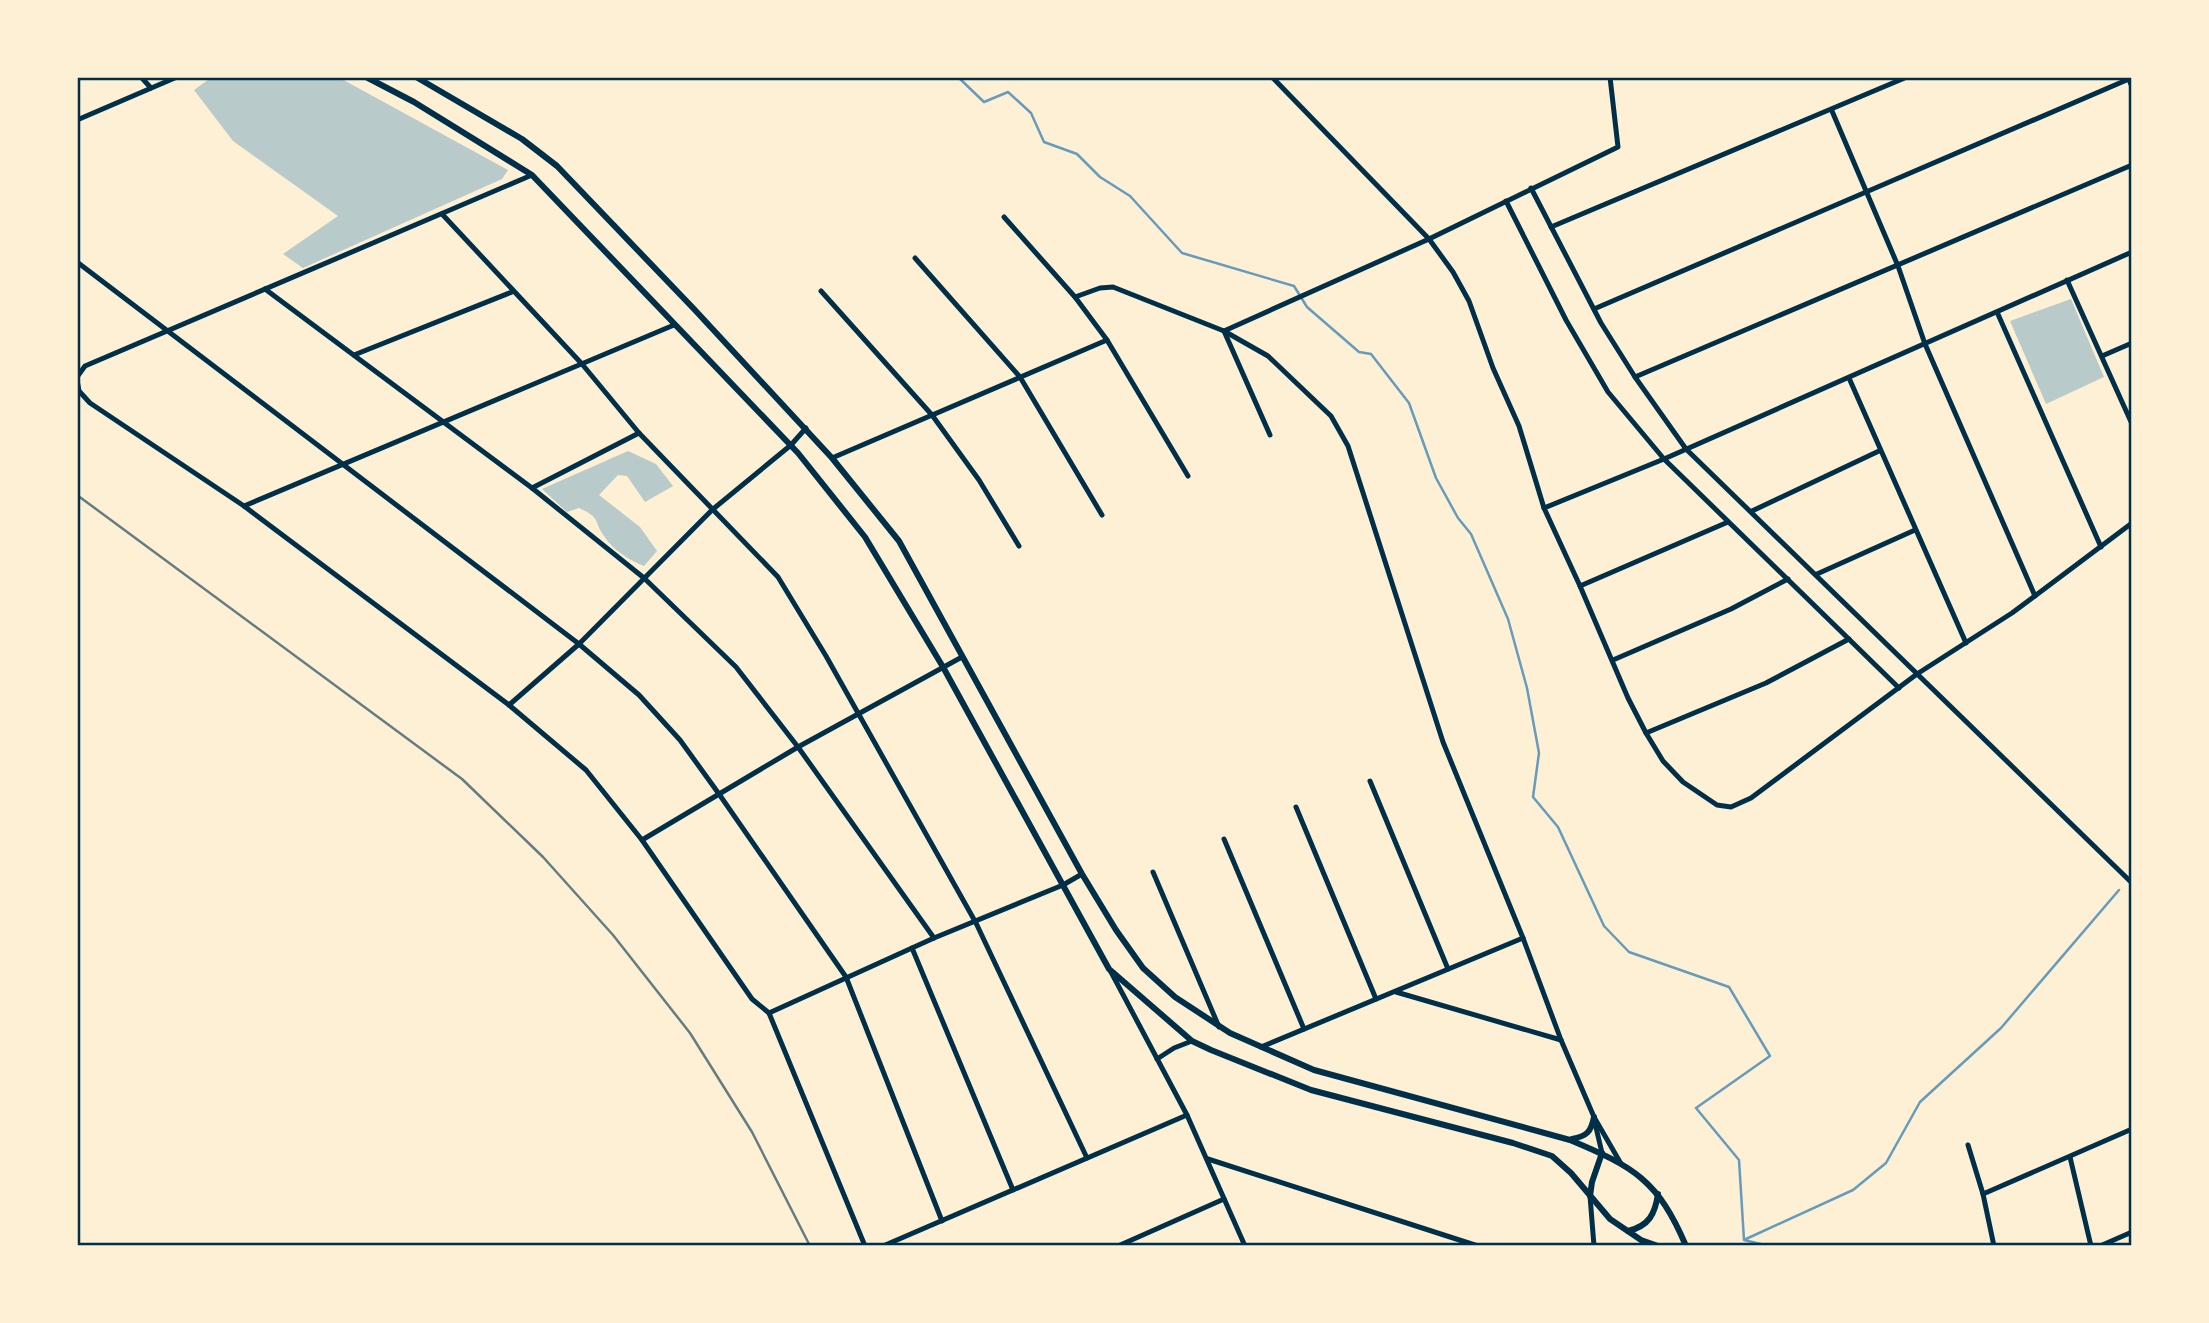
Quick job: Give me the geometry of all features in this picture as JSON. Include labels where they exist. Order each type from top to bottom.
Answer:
[{"type":"street","points":[[141,77],[151,88]]},
{"type":"street","points":[[77,120],[177,77]]},
{"type":"street","points":[[366,77],[414,102],[532,176],[791,445],[865,537],[943,667],[1109,969],[1187,1115],[1245,1246]]},
{"type":"street","points":[[416,77],[522,139],[557,166],[832,458],[898,541],[1082,874],[1143,968],[1175,997],[1219,1027],[1314,1069],[1570,1140],[1620,1162],[1638,1173],[1658,1194],[1686,1246]]},
{"type":"street","points":[[1272,77],[1429,239],[1453,272],[1469,301],[1493,368],[1519,426],[1544,508],[1646,733],[1663,761],[1683,782],[1717,805],[1731,807],[1751,798],[1917,674],[2035,596],[2132,523]]},
{"type":"street","points":[[1224,331],[1429,239],[1618,147],[1610,77]]},
{"type":"street","points":[[1551,228],[1908,77]]},
{"type":"street","points":[[1594,309],[2128,78],[2132,87]]},
{"type":"street","points":[[1832,111],[1899,266],[1924,344],[2035,596]]},
{"type":"street","points":[[1635,377],[2132,165]]},
{"type":"street","points":[[532,176],[85,366],[77,379],[79,391],[90,403],[244,506],[509,705],[586,770],[642,840],[752,999],[769,1013],[865,1246]]},
{"type":"street","points":[[1531,188],[1594,309],[1635,377],[1686,449],[2132,883]]},
{"type":"street","points":[[1506,201],[1566,320],[1608,392],[1664,459],[1899,688]]},
{"type":"street","points":[[442,214],[582,365],[639,433],[778,578],[976,923],[1087,1158]]},
{"type":"street","points":[[1004,217],[1075,297],[1107,340],[1188,476]]},
{"type":"street","points":[[1544,508],[1664,459],[2132,252]]},
{"type":"street","points":[[915,258],[1020,377],[1102,515]]},
{"type":"street","points":[[77,262],[579,644],[639,695],[680,740],[846,977],[942,1221]]},
{"type":"street","points":[[2067,280],[2132,424]]},
{"type":"street","points":[[1075,297],[1100,288],[1113,287],[1224,331],[1268,356],[1331,416],[1349,446],[1443,742],[1561,1040],[1594,1117],[1620,1162]]},
{"type":"street","points":[[265,289],[532,488],[644,578],[736,667],[798,747],[934,938]]},
{"type":"street","points":[[821,291],[932,415],[979,480],[1019,546]]},
{"type":"street","points":[[354,355],[512,292]]},
{"type":"street","points":[[1997,312],[2101,547]]},
{"type":"street","points":[[244,506],[674,325]]},
{"type":"street","points":[[1224,331],[1270,435]]},
{"type":"street","points":[[832,458],[1107,340]]},
{"type":"street","points":[[2102,356],[2132,344]]},
{"type":"street","points":[[1849,378],[1966,643]]},
{"type":"street","points":[[509,705],[579,644],[712,510],[791,445],[806,428]]},
{"type":"street","points":[[532,488],[639,433]]},
{"type":"street","points":[[1752,512],[1880,451]]},
{"type":"street","points":[[1580,586],[1728,522]]},
{"type":"street","points":[[1817,574],[1915,530]]},
{"type":"street","points":[[1613,660],[1731,609],[1788,579]]},
{"type":"street","points":[[1646,733],[1766,682],[1849,639]]},
{"type":"street","points":[[642,840],[798,747],[962,657]]},
{"type":"street","points":[[1370,781],[1448,969]]},
{"type":"street","points":[[1296,807],[1376,999]]},
{"type":"street","points":[[1224,839],[1304,1028]]},
{"type":"street","points":[[1153,872],[1219,1027]]},
{"type":"street","points":[[769,1013],[934,938],[1063,885],[1082,874]]},
{"type":"street","points":[[1261,1047],[1522,938]]},
{"type":"street","points":[[912,948],[1013,1190]]},
{"type":"street","points":[[1109,969],[1192,1041],[1311,1090],[1513,1143],[1552,1156],[1610,1219],[1641,1240],[1658,1246]]},
{"type":"street","points":[[1396,992],[1561,1040]]},
{"type":"street","points":[[1157,1059],[1192,1041]]},
{"type":"street","points":[[883,1246],[1187,1115]]},
{"type":"street","points":[[1570,1140],[1584,1136],[1591,1130],[1594,1117]]},
{"type":"street","points":[[1594,1117],[1602,1153],[1590,1196],[1594,1246]]},
{"type":"street","points":[[1983,1194],[2132,1129]]},
{"type":"street","points":[[1968,1145],[1983,1194],[1994,1246]]},
{"type":"street","points":[[2070,1157],[2091,1246]]},
{"type":"street","points":[[1207,1159],[1478,1246]]},
{"type":"street","points":[[1628,1231],[1640,1228],[1648,1222],[1656,1210],[1658,1194]]},
{"type":"street","points":[[1118,1246],[1223,1199]]},
{"type":"street","points":[[2101,1246],[2132,1232]]},
{"type":"shaded area","points":[[212,77],[338,77],[508,170],[502,179],[303,268],[283,254],[338,216],[233,141],[194,90]]},
{"type":"shaded area","points":[[2071,299],[2104,377],[2046,404],[2010,321]]},
{"type":"shaded area","points":[[628,451],[656,464],[673,486],[645,502],[627,476],[618,475],[599,495],[640,527],[657,551],[644,566],[627,558],[612,545],[591,514],[579,508],[567,512],[542,489]]},
{"type":"waterway","points":[[958,77],[984,102],[1008,92],[1031,113],[1044,142],[1077,154],[1100,177],[1130,196],[1182,253],[1294,286],[1307,307],[1359,352],[1371,354],[1409,403],[1436,478],[1458,518],[1471,534],[1508,619],[1527,688],[1539,753],[1533,797],[1558,827],[1604,926],[1629,952],[1729,987],[1770,1056],[1696,1108],[1739,1160],[1744,1240],[1769,1246]]},
{"type":"waterway","points":[[1746,1239],[1853,1190],[1886,1163],[1920,1102],[2001,1028],[2119,890]]},
{"type":"railway","points":[[77,495],[462,779],[543,857],[613,935],[690,1033],[752,1132],[810,1246]]}]
